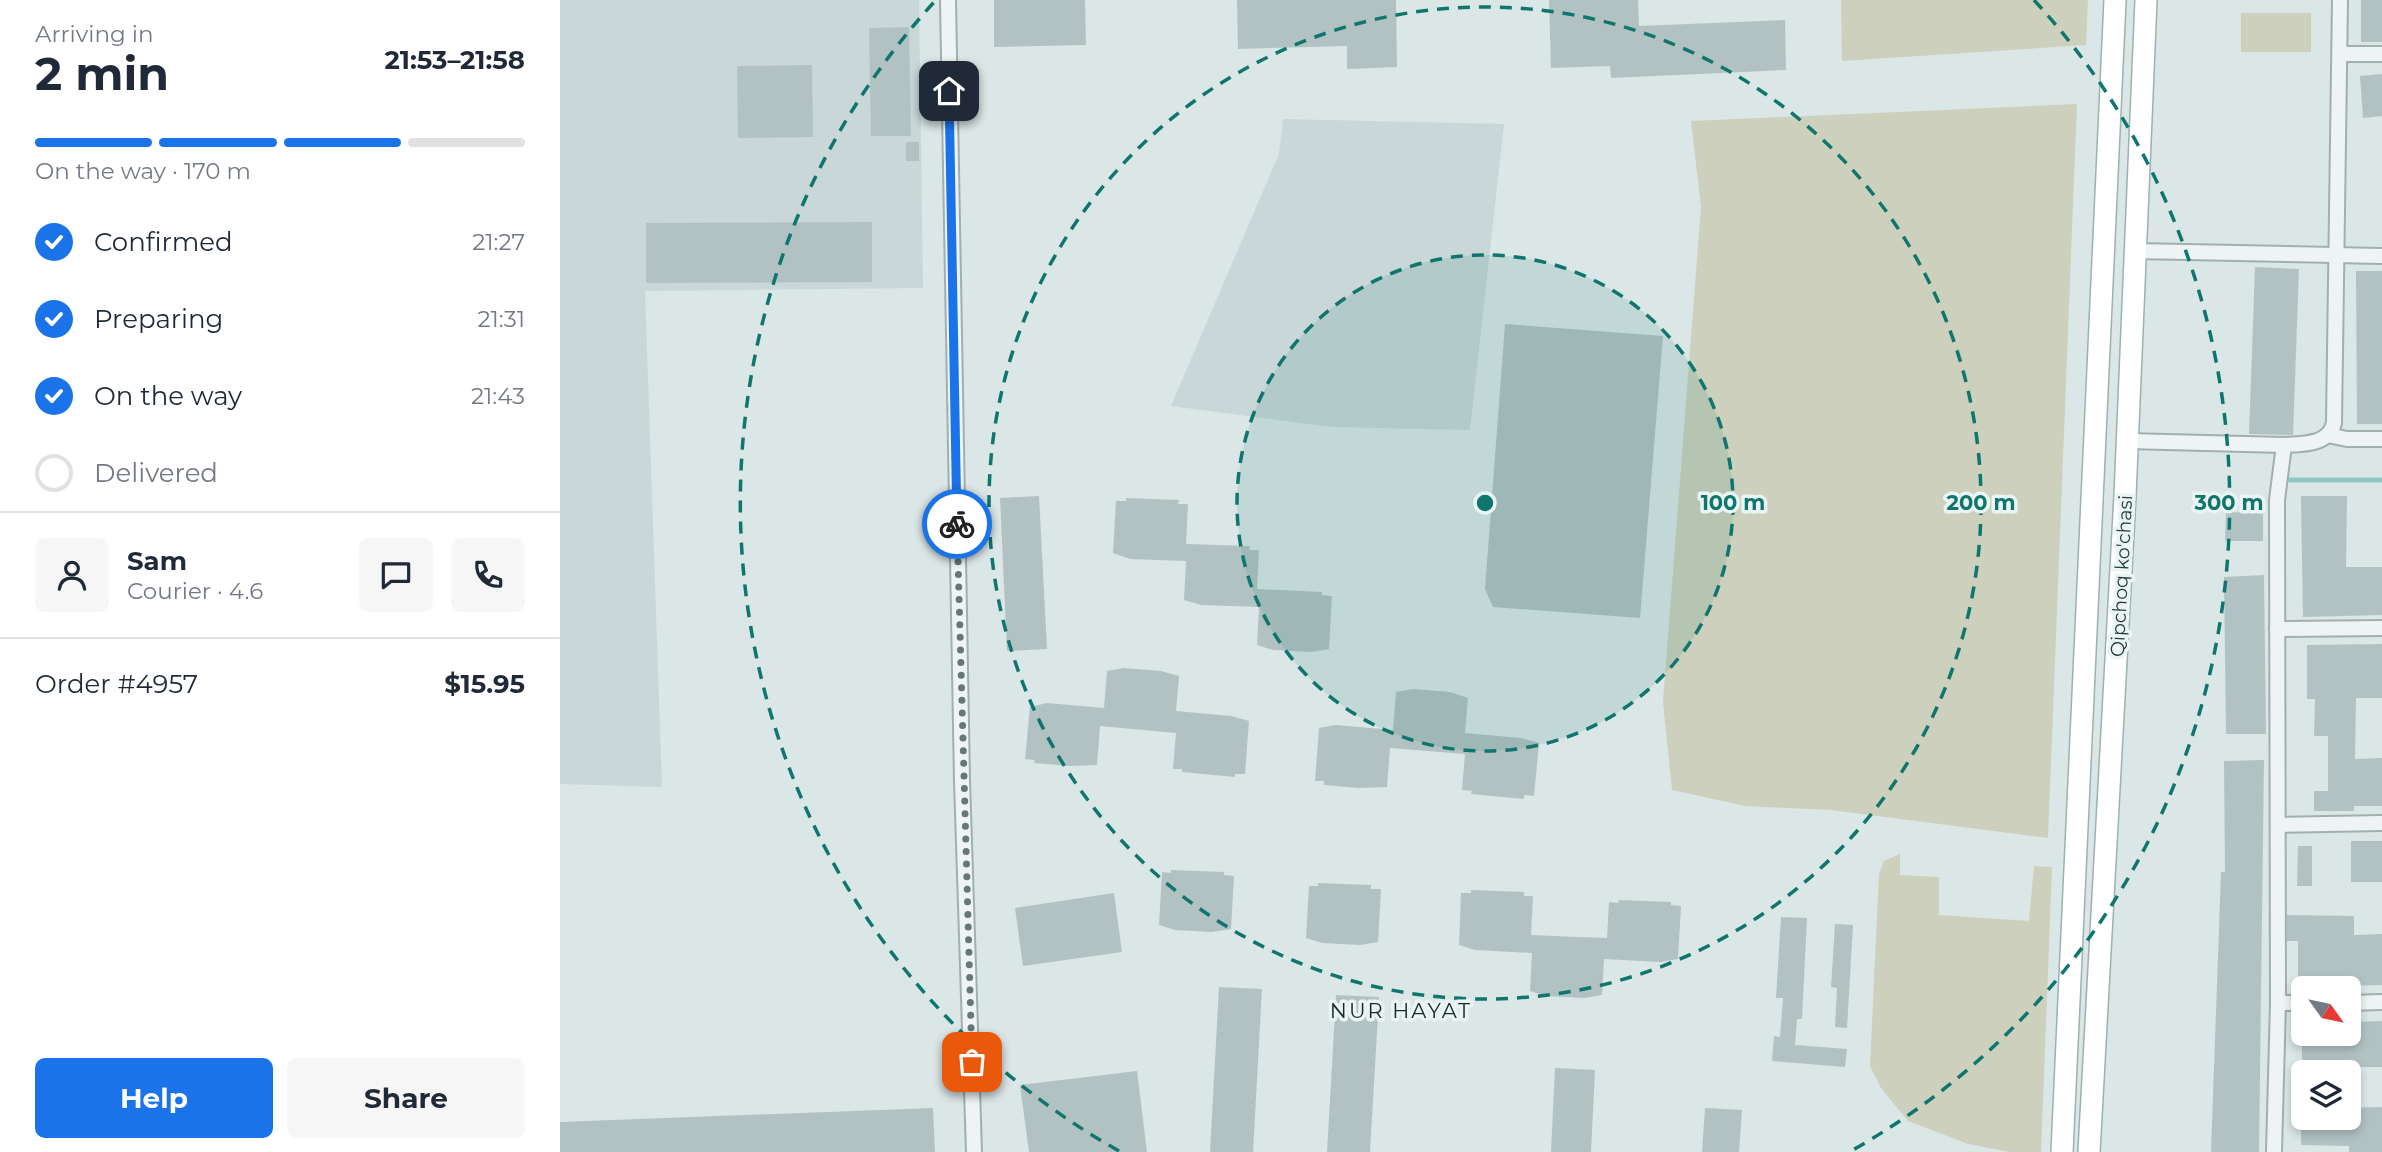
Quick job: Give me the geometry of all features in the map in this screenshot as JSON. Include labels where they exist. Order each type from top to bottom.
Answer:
[{"type":"main road","name":"Qipchoq ko'chasi","points":[[2062,1152],[2115,0]]},
{"type":"main road","name":"Qipchoq ko'chasi","points":[[2089,1152],[2125,496],[2146,0]]},
{"type":"main road","points":[[2092,497],[2109,484],[2119,488],[2125,496]]},
{"type":"street","points":[[948,0],[962,781],[974,1152]]},
{"type":"street","points":[[2127,441],[2284,445],[2317,441],[2328,435],[2334,423],[2340,0]]},
{"type":"street","points":[[2340,54],[2382,54]]},
{"type":"street","points":[[2135,251],[2382,256]]},
{"type":"street","points":[[2328,435],[2347,439],[2382,439]]},
{"type":"street","points":[[2274,1152],[2278,1003],[2279,479],[2284,445]]},
{"type":"street","points":[[2277,629],[2382,628]]},
{"type":"street","points":[[2278,825],[2382,823]]},
{"type":"street","points":[[2361,1003],[2382,1002]]},
{"type":"street","points":[[2278,1003],[2291,1003]]},
{"type":"shaded area","points":[[560,0],[919,0],[923,288],[645,291],[662,787],[560,784]]},
{"type":"shaded area","points":[[1283,119],[1504,124],[1470,430],[1331,427],[1171,406],[1279,154]]},
{"type":"green space","points":[[1841,0],[2088,0],[2086,45],[1842,61]]},
{"type":"green space","points":[[2241,13],[2311,13],[2311,52],[2241,52]]},
{"type":"green space","points":[[2077,104],[2048,838],[1831,810],[1745,806],[1672,790],[1663,702],[1701,207],[1691,121]]},
{"type":"green space","points":[[1900,854],[1900,875],[1939,877],[1939,915],[2029,921],[2034,866],[2052,867],[2041,1152],[2010,1152],[1968,1144],[1908,1121],[1881,1088],[1870,1066],[1879,874],[1884,861]]},
{"type":"building","points":[[994,0],[1085,0],[1086,45],[994,47]]},
{"type":"building","points":[[1237,0],[1396,0],[1397,67],[1347,69],[1347,46],[1238,49]]},
{"type":"building","points":[[1549,0],[1638,0],[1639,26],[1785,20],[1786,70],[1611,78],[1610,66],[1551,68]]},
{"type":"building","points":[[2361,0],[2382,0],[2382,42],[2361,42]]},
{"type":"building","points":[[909,27],[911,136],[871,136],[869,28]]},
{"type":"building","points":[[812,65],[813,137],[738,138],[737,66]]},
{"type":"building","points":[[2382,74],[2382,116],[2363,118],[2360,76]]},
{"type":"building","points":[[906,142],[919,142],[919,161],[906,161]]},
{"type":"building","points":[[872,222],[872,282],[646,283],[646,223]]},
{"type":"building","points":[[2255,267],[2299,269],[2293,435],[2249,434]]},
{"type":"building","points":[[2356,271],[2382,271],[2382,424],[2357,424]]},
{"type":"building","points":[[1505,324],[1663,336],[1640,618],[1493,607],[1485,589]]},
{"type":"building","points":[[1039,496],[1047,649],[1007,651],[1000,498]]},
{"type":"building","points":[[2301,496],[2347,496],[2346,567],[2382,567],[2382,615],[2303,617]]},
{"type":"building","points":[[1126,498],[1179,500],[1178,504],[1188,504],[1186,544],[1250,546],[1249,550],[1259,550],[1257,589],[1322,592],[1322,595],[1332,596],[1329,649],[1311,652],[1273,650],[1257,645],[1259,607],[1201,605],[1184,600],[1186,561],[1130,559],[1113,553],[1116,501],[1126,501]]},
{"type":"building","points":[[2226,512],[2263,513],[2263,541],[2225,541]]},
{"type":"building","points":[[2264,575],[2266,734],[2226,734],[2224,577]]},
{"type":"building","points":[[2382,644],[2382,698],[2356,698],[2355,759],[2382,758],[2382,806],[2354,806],[2354,811],[2314,811],[2314,791],[2328,791],[2328,736],[2314,736],[2315,699],[2307,699],[2307,645]]},
{"type":"building","points":[[1124,668],[1161,671],[1179,676],[1176,711],[1231,716],[1249,721],[1245,774],[1235,774],[1235,777],[1182,772],[1182,769],[1173,769],[1176,733],[1100,726],[1097,765],[1034,763],[1035,760],[1025,759],[1030,707],[1047,703],[1104,708],[1107,671]]},
{"type":"building","points":[[1413,689],[1450,692],[1468,698],[1465,733],[1521,738],[1539,743],[1534,796],[1524,795],[1524,799],[1471,794],[1472,791],[1462,790],[1465,754],[1390,748],[1387,787],[1359,788],[1324,785],[1324,781],[1315,781],[1319,728],[1336,725],[1393,730],[1396,692]]},
{"type":"building","points":[[2264,760],[2259,1152],[2211,1152],[2221,872],[2225,872],[2224,761]]},
{"type":"building","points":[[2351,841],[2382,841],[2382,882],[2351,882]]},
{"type":"building","points":[[2298,846],[2312,846],[2312,886],[2297,886]]},
{"type":"building","points":[[1171,870],[1224,872],[1224,875],[1234,876],[1231,929],[1212,932],[1175,930],[1159,925],[1162,872],[1171,873]]},
{"type":"building","points":[[1318,883],[1371,885],[1371,889],[1381,889],[1378,942],[1360,945],[1322,943],[1306,938],[1309,886],[1318,886]]},
{"type":"building","points":[[1471,890],[1524,892],[1524,896],[1533,896],[1531,935],[1607,938],[1609,902],[1671,902],[1671,905],[1681,906],[1678,959],[1660,962],[1604,959],[1602,995],[1584,998],[1546,996],[1530,991],[1532,953],[1475,950],[1459,945],[1461,893],[1471,893]]},
{"type":"building","points":[[1114,893],[1122,952],[1023,966],[1015,908]]},
{"type":"building","points":[[2287,915],[2354,916],[2354,935],[2382,934],[2382,985],[2361,986],[2361,976],[2298,976],[2298,941],[2287,941]]},
{"type":"building","points":[[1781,917],[1807,918],[1802,1019],[1797,1019],[1795,1045],[1847,1049],[1845,1067],[1772,1061],[1774,1036],[1780,1037],[1783,998],[1776,998]]},
{"type":"building","points":[[1835,924],[1853,925],[1847,1028],[1835,1027],[1837,988],[1831,987]]},
{"type":"building","points":[[1219,987],[1262,989],[1253,1152],[1210,1152]]},
{"type":"building","points":[[1336,995],[1379,997],[1370,1152],[1327,1152]]},
{"type":"building","points":[[2382,1021],[2382,1067],[2361,1067],[2361,1060],[2302,1060],[2302,1046],[2361,1046],[2361,1022]]},
{"type":"building","points":[[1555,1068],[1595,1070],[1591,1152],[1551,1152]]},
{"type":"building","points":[[1137,1071],[1147,1152],[1029,1152],[1020,1085]]},
{"type":"building","points":[[2382,1107],[2382,1152],[2349,1152],[2349,1146],[2301,1145],[2301,1130],[2361,1130],[2361,1108]]},
{"type":"building","points":[[933,1108],[935,1152],[560,1152],[560,1122]]},
{"type":"building","points":[[1705,1108],[1742,1110],[1739,1152],[1702,1152]]},
{"type":"waterway","points":[[2290,480],[2382,480]]},
{"type":"way so far","points":[[957,524],[962,781],[972,1062]]},
{"type":"district","name":"NUR HAYAT","points":[[1401,1011]]},
{"type":"route","points":[[949,91],[957,524]]}]
